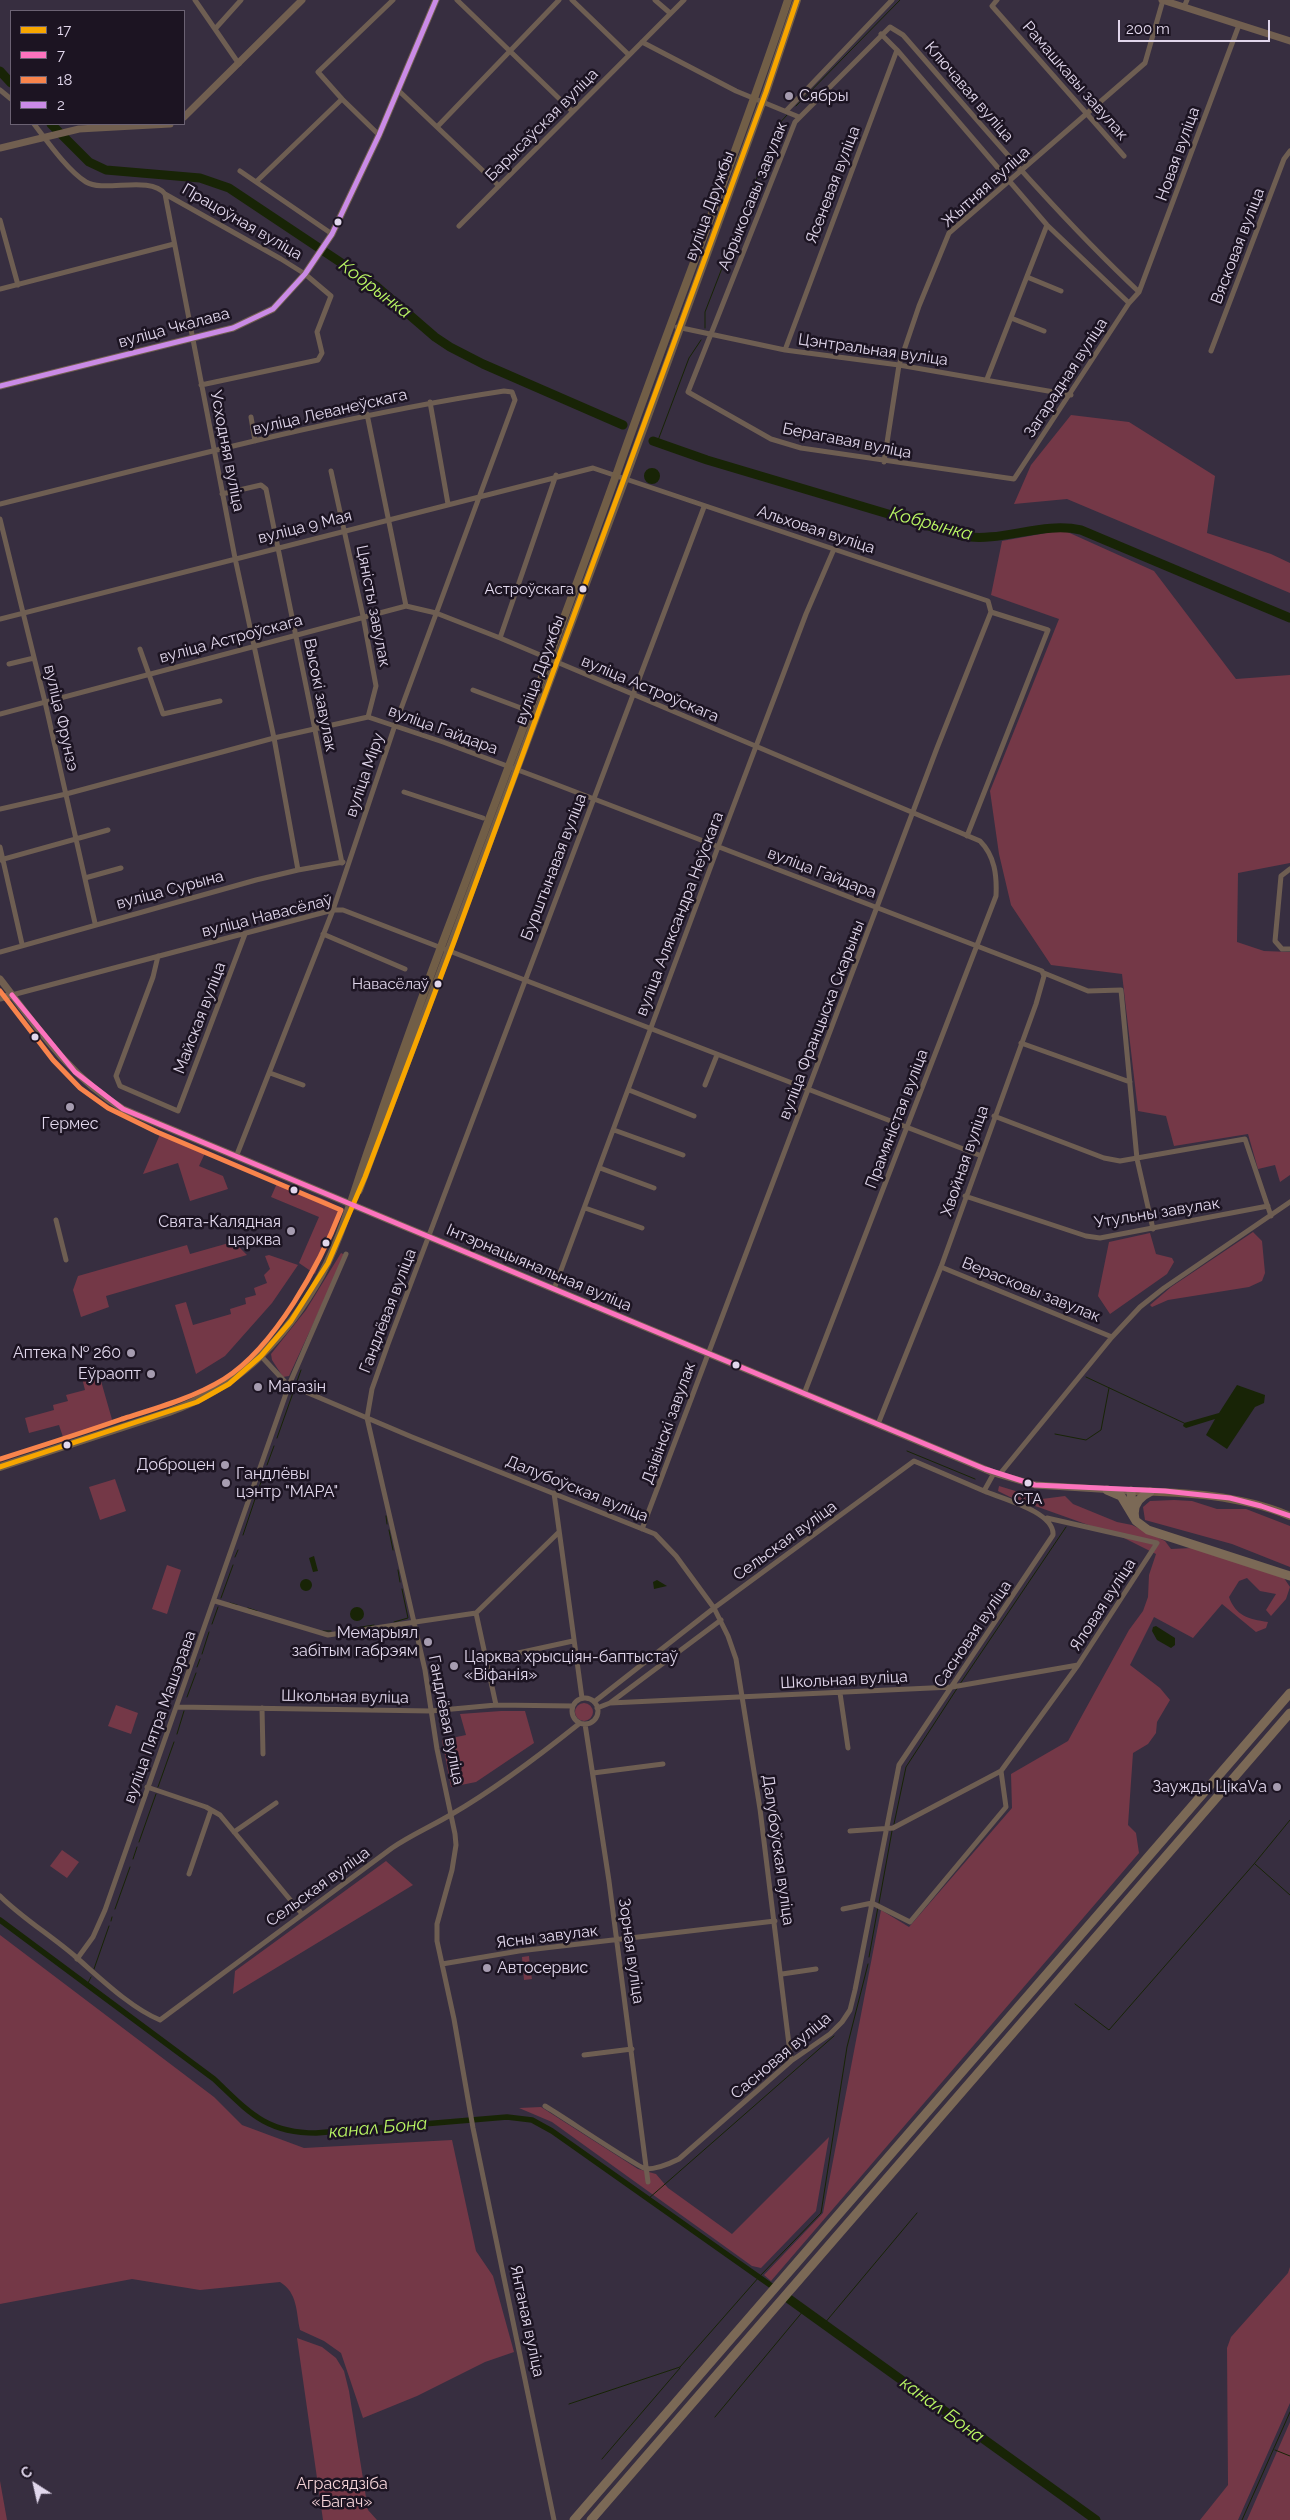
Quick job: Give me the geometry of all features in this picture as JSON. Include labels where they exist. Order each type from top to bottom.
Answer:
[{"type":"highway","points":[[1107,1490],[1121,1496],[1136,1522],[1148,1530],[1290,1576]]},
{"type":"highway","points":[[1131,1491],[1132,1515],[1136,1522]]},
{"type":"highway","points":[[1136,1522],[1134,1512],[1136,1504],[1141,1497],[1150,1492]]},
{"type":"highway","points":[[574,2520],[1290,1693]]},
{"type":"highway","points":[[591,2520],[1290,1713]]},
{"type":"main road","points":[[185,117],[302,0]]},
{"type":"main road","name":"вуліца Чкалава","points":[[0,386],[233,328],[273,308],[305,274],[332,234],[379,135],[436,0]]},
{"type":"main road","name":"вуліца Дружбы","points":[[351,1206],[380,1115],[672,326],[788,0]]},
{"type":"main road","name":"вуліца Дружбы","points":[[0,1467],[151,1419],[197,1402],[229,1384],[261,1356],[291,1320],[314,1288],[328,1263],[365,1177],[518,771],[762,102],[797,0]]},
{"type":"main road","points":[[1163,0],[1176,5],[1186,4],[1238,25],[1290,41]]},
{"type":"main road","points":[[762,102],[759,94],[769,66],[773,46]]},
{"type":"main road","points":[[743,154],[756,110],[754,99]]},
{"type":"main road","points":[[0,148],[66,131],[108,125]]},
{"type":"main road","points":[[680,328],[677,319],[690,276]]},
{"type":"main road","points":[[625,480],[621,471],[634,428]]},
{"type":"main road","points":[[604,534],[620,483],[616,476]]},
{"type":"main road","points":[[556,663],[553,655],[568,605]]},
{"type":"main road","points":[[537,716],[551,666],[548,659]]},
{"type":"main road","points":[[518,771],[513,764],[528,714]]},
{"type":"main road","points":[[497,823],[512,774],[508,767]]},
{"type":"main road","points":[[450,952],[446,944],[461,894]]},
{"type":"main road","points":[[431,1001],[444,956],[441,948]]},
{"type":"main road","name":"Інтэрнацыянальная вуліца","points":[[0,979],[58,1055],[98,1092],[123,1109],[351,1206],[997,1474],[1017,1481],[1060,1488],[1131,1491]]},
{"type":"main road","points":[[0,998],[12,994]]},
{"type":"main road","points":[[1131,1491],[1227,1499],[1265,1507],[1290,1516]]},
{"type":"street","points":[[195,0],[239,64]]},
{"type":"street","points":[[215,29],[241,0]]},
{"type":"street","points":[[379,135],[342,99],[318,72],[393,0]]},
{"type":"street","points":[[457,0],[572,111]]},
{"type":"street","points":[[437,127],[559,0]]},
{"type":"street","points":[[572,0],[629,55]]},
{"type":"street","points":[[655,0],[670,13]]},
{"type":"street","name":"Барысаўская вуліца","points":[[460,226],[684,0]]},
{"type":"street","name":"Абрыкосавы завулак","points":[[786,111],[892,0]]},
{"type":"street","name":"Рамашкавы завулак","points":[[998,0],[992,6],[1085,114],[1124,156]]},
{"type":"street","name":"Жытняя вуліца","points":[[884,462],[899,365],[919,306],[950,233],[1144,63],[1163,0]]},
{"type":"street","name":"Новая вуліца","points":[[1139,292],[1238,25]]},
{"type":"street","name":"Ключавая вуліца","points":[[881,34],[890,28],[903,35],[1021,171],[1139,292]]},
{"type":"street","points":[[881,34],[897,50]]},
{"type":"street","name":"Абрыкосавы завулак","points":[[688,392],[795,122],[881,34]]},
{"type":"street","points":[[642,42],[714,81],[799,117]]},
{"type":"street","name":"Ключавая вуліца","points":[[897,50],[1008,182],[1047,225],[1129,303]]},
{"type":"street","name":"Ясеневая вуліца","points":[[785,350],[897,50]]},
{"type":"street","points":[[0,90],[10,98]]},
{"type":"street","points":[[398,90],[499,186]]},
{"type":"street","points":[[257,181],[342,99]]},
{"type":"street","points":[[35,125],[75,173],[88,183],[155,186],[165,194]]},
{"type":"street","name":"Вясковая вуліца","points":[[1211,351],[1284,159],[1290,151]]},
{"type":"street","points":[[240,171],[332,234]]},
{"type":"street","name":"Усходняя вуліца","points":[[165,194],[234,558],[274,738],[298,870]]},
{"type":"street","name":"Працоўная вуліца","points":[[165,194],[305,274],[331,296],[316,332],[322,353],[321,357],[201,385]]},
{"type":"street","points":[[0,220],[18,284]]},
{"type":"street","points":[[987,379],[1047,225]]},
{"type":"street","points":[[0,289],[174,244]]},
{"type":"street","points":[[1027,277],[1061,291]]},
{"type":"street","name":"Загарадная вуліца","points":[[1014,480],[1129,303],[1139,292]]},
{"type":"street","points":[[1011,318],[1044,331]]},
{"type":"street","name":"Цэнтральная вуліца","points":[[672,326],[710,336],[785,350],[899,365],[1071,395]]},
{"type":"street","name":"вуліца Леванеўскага","points":[[0,504],[367,414],[430,402],[508,391],[514,395],[515,400]]},
{"type":"street","name":"Берагавая вуліца","points":[[688,392],[770,439],[801,448],[884,462],[1014,480]]},
{"type":"street","name":"вуліца Міру","points":[[236,1157],[324,934],[436,613],[482,495],[515,400]]},
{"type":"street","points":[[430,402],[448,504]]},
{"type":"street","points":[[367,414],[406,606]]},
{"type":"street","points":[[251,417],[255,441]]},
{"type":"street","name":"вуліца 9 Мая","points":[[0,619],[556,476],[592,468],[616,476]]},
{"type":"street","name":"Цяністы завулак","points":[[332,471],[376,686],[368,717]]},
{"type":"street","points":[[500,638],[556,476]]},
{"type":"street","points":[[616,476],[625,480]]},
{"type":"street","name":"Альховая вуліца","points":[[625,480],[988,601],[991,612]]},
{"type":"street","name":"Высокі завулак","points":[[222,494],[264,486],[279,546],[342,862]]},
{"type":"street","name":"Бурштынавая вуліца","points":[[429,1237],[704,507]]},
{"type":"street","name":"вуліца Фрунзэ","points":[[0,519],[45,702],[95,923]]},
{"type":"street","name":"вуліца Аляксандра Неўскага","points":[[554,1290],[718,846],[757,748],[806,614],[834,549]]},
{"type":"street","name":"вуліца Астроўскага","points":[[0,714],[406,606],[436,613],[500,638],[913,815],[980,841],[990,851]]},
{"type":"street","points":[[967,836],[1048,630],[991,612]]},
{"type":"street","name":"вуліца Францыска Скарыны","points":[[708,1354],[991,612]]},
{"type":"street","points":[[140,649],[163,714],[220,701]]},
{"type":"street","points":[[9,664],[34,658]]},
{"type":"street","points":[[473,690],[528,714]]},
{"type":"street","name":"вуліца Гайдара","points":[[0,809],[66,794],[274,738],[368,717],[396,725],[718,846],[976,946]]},
{"type":"street","points":[[404,792],[483,818]]},
{"type":"street","points":[[2,860],[108,830]]},
{"type":"street","points":[[0,847],[22,944]]},
{"type":"street","name":"Прамяністая вуліца","points":[[804,1394],[996,896],[997,880],[990,851]]},
{"type":"street","name":"вуліца Сурына","points":[[0,952],[95,923],[298,870],[348,862]]},
{"type":"street","points":[[85,878],[121,868]]},
{"type":"street","points":[[1290,869],[1281,876],[1275,941],[1282,949],[1290,949]]},
{"type":"street","name":"вуліца Навасёлаў","points":[[12,994],[332,910],[356,914],[524,981],[979,1155]]},
{"type":"street","name":"Майская вуліца","points":[[158,956],[153,977],[116,1076],[120,1086],[178,1111],[245,934]]},
{"type":"street","points":[[324,934],[405,970]]},
{"type":"street","points":[[976,946],[1088,991],[1121,990],[1137,1159],[1153,1230]]},
{"type":"street","name":"Хвойная вуліца","points":[[878,1424],[940,1267],[979,1155],[1036,1004],[1044,973]]},
{"type":"street","points":[[1021,1043],[1130,1082]]},
{"type":"street","points":[[705,1084],[718,1055]]},
{"type":"street","points":[[270,1073],[303,1085]]},
{"type":"street","points":[[629,1090],[694,1116]]},
{"type":"street","points":[[994,1116],[1104,1158],[1120,1161],[1245,1139],[1271,1216]]},
{"type":"street","points":[[614,1130],[683,1155]]},
{"type":"street","points":[[600,1168],[654,1188]]},
{"type":"street","name":"Утульны завулак","points":[[965,1196],[1086,1236],[1100,1238],[1153,1230],[1268,1206]]},
{"type":"street","points":[[1046,1518],[984,1491],[1112,1337],[1140,1307],[1164,1288],[1290,1202]]},
{"type":"street","points":[[585,1208],[642,1228]]},
{"type":"street","points":[[56,1220],[66,1260]]},
{"type":"street","name":"Гандлёвая вуліца","points":[[429,1237],[372,1389],[367,1418],[413,1621],[452,1814],[456,1846],[436,1933],[454,2019],[472,2128]]},
{"type":"street","name":"вуліца Пятра Машэрава","points":[[78,1959],[93,1937],[105,1910],[215,1601],[238,1528],[290,1385],[346,1254]]},
{"type":"street","name":"Верасковы завулак","points":[[940,1267],[1112,1337]]},
{"type":"street","name":"Дзівінскі завулак","points":[[642,1529],[708,1354]]},
{"type":"street","name":"Далубоўская вуліца","points":[[261,1356],[290,1385],[655,1534],[676,1556],[721,1620],[736,1660],[753,1759],[782,1974],[791,2061]]},
{"type":"street","name":"Сельская вуліца","points":[[594,1702],[714,1608],[914,1461],[984,1491]]},
{"type":"street","points":[[554,1493],[582,1698]]},
{"type":"street","name":"Яловая вуліца","points":[[850,1831],[893,1828],[1001,1771],[1078,1665],[1157,1543],[1046,1518]]},
{"type":"street","name":"Сасновая вуліца","points":[[646,2169],[664,2166],[680,2159],[791,2061],[830,2034],[842,2022],[850,2010],[899,1765],[1050,1541],[1054,1529],[1046,1518]]},
{"type":"street","points":[[215,1601],[328,1635],[476,1613],[558,1533]]},
{"type":"street","points":[[476,1613],[496,1705]]},
{"type":"street","points":[[597,1708],[610,1703],[721,1620]]},
{"type":"street","points":[[486,1660],[573,1640]]},
{"type":"street","name":"Школьная вуліца","points":[[610,1703],[952,1687],[1078,1665]]},
{"type":"street","points":[[840,1693],[848,1748]]},
{"type":"street","points":[[582,1698],[594,1702],[597,1708],[594,1720],[582,1723]]},
{"type":"street","points":[[573,1706],[582,1698]]},
{"type":"street","name":"Школьная вуліца","points":[[177,1706],[431,1711],[496,1705],[573,1706]]},
{"type":"street","name":"Зорная вуліца","points":[[573,1706],[573,1716],[582,1723],[593,1773],[632,2049],[648,2182]]},
{"type":"street","points":[[262,1708],[263,1754]]},
{"type":"street","name":"Сельская вуліца","points":[[78,1959],[96,1976],[160,2020],[411,1835],[452,1814],[582,1723]]},
{"type":"street","points":[[593,1773],[663,1764]]},
{"type":"street","points":[[843,1909],[872,1902],[910,1922],[1006,1807],[1001,1771]]},
{"type":"street","points":[[148,1787],[220,1815],[302,1914]]},
{"type":"street","points":[[234,1832],[276,1803]]},
{"type":"street","points":[[189,1874],[211,1810]]},
{"type":"street","points":[[0,1896],[13,1909],[78,1959]]},
{"type":"street","name":"Ясны завулак","points":[[442,1964],[519,1951],[775,1922]]},
{"type":"street","points":[[782,1974],[816,1969]]},
{"type":"street","points":[[584,2055],[632,2049]]},
{"type":"street","points":[[545,2106],[615,2149],[631,2162],[646,2169]]},
{"type":"street","name":"Янтаная вуліца","points":[[472,2128],[554,2520]]},
{"type":"green space","points":[[1071,415],[1129,422],[1215,476],[1207,533],[1271,554],[1290,563],[1290,593],[1067,499],[1014,504],[1031,465]]},
{"type":"green space","points":[[1063,530],[1154,571],[1236,679],[1290,675],[1290,863],[1238,873],[1237,942],[1264,951],[1290,952],[1290,1175],[1280,1182],[1275,1165],[1258,1169],[1248,1134],[1174,1146],[1166,1116],[1138,1111],[1122,974],[1051,965],[1011,905],[999,854],[990,791],[1059,619],[991,595],[1002,541]]},
{"type":"green space","points":[[161,1132],[206,1151],[199,1166],[223,1176],[228,1189],[190,1201],[178,1163],[143,1174]]},
{"type":"green space","points":[[278,1181],[285,1186],[327,1200],[340,1211],[339,1221],[331,1236],[324,1237],[320,1246],[324,1251],[315,1274],[299,1263],[319,1217],[271,1197]]},
{"type":"green space","points":[[1253,1232],[1262,1241],[1265,1273],[1262,1281],[1249,1287],[1168,1300],[1152,1307],[1150,1305],[1171,1287]]},
{"type":"green space","points":[[1150,1233],[1156,1254],[1172,1258],[1174,1262],[1167,1274],[1110,1314],[1098,1296],[1109,1242]]},
{"type":"green space","points":[[243,1239],[240,1248],[247,1255],[106,1296],[109,1307],[81,1317],[73,1290],[78,1276],[187,1245],[190,1254]]},
{"type":"green space","points":[[341,1253],[345,1255],[289,1376],[283,1377],[272,1360],[271,1354],[306,1310]]},
{"type":"green space","points":[[269,1255],[298,1265],[272,1303],[225,1356],[196,1374],[175,1305],[186,1302],[193,1325],[231,1314],[230,1309],[246,1304],[245,1298],[256,1295],[254,1288],[267,1283],[264,1275],[270,1269],[265,1256]]},
{"type":"green space","points":[[99,1374],[113,1423],[64,1440],[59,1425],[29,1433],[25,1418],[54,1410],[53,1405],[68,1401],[66,1395],[85,1390],[82,1378]]},
{"type":"green space","points":[[115,1479],[126,1511],[100,1520],[89,1487]]},
{"type":"green space","points":[[999,1486],[1042,1499],[1065,1496],[1073,1504],[1117,1522],[1132,1525],[1165,1541],[1171,1549],[1192,1548],[1284,1578],[1290,1587],[1286,1599],[1271,1616],[1266,1610],[1276,1594],[1260,1591],[1247,1578],[1239,1581],[1229,1597],[1235,1608],[1244,1616],[1268,1622],[1266,1628],[1256,1632],[1222,1604],[1193,1638],[1154,1617],[1130,1665],[1160,1688],[1170,1700],[1157,1722],[1156,1733],[1148,1744],[1133,1753],[1128,1825],[1136,1833],[1139,1853],[771,2281],[764,2275],[823,2213],[881,1910],[909,1927],[1012,1808],[1011,1774],[1068,1741],[1129,1630],[1143,1611],[1148,1597],[1149,1575],[1156,1554],[1122,1537],[1010,1497],[998,1491]]},
{"type":"green space","points":[[1150,1501],[1192,1501],[1217,1509],[1246,1509],[1290,1526],[1290,1567],[1232,1544],[1145,1520],[1143,1507]]},
{"type":"green space","points":[[167,1565],[181,1570],[167,1614],[152,1609]]},
{"type":"green space","points":[[580,1703],[588,1703],[593,1708],[591,1719],[580,1721],[575,1716],[575,1708]]},
{"type":"green space","points":[[116,1705],[138,1713],[131,1734],[108,1726]]},
{"type":"green space","points":[[525,1711],[534,1743],[476,1782],[451,1787],[442,1740],[466,1735],[460,1714]]},
{"type":"green space","points":[[62,1850],[79,1862],[67,1878],[50,1866]]},
{"type":"green space","points":[[386,1861],[413,1885],[233,1994],[235,1971]]},
{"type":"green space","points":[[0,1935],[214,2097],[242,2125],[304,2148],[452,2140],[476,2251],[493,2276],[514,2352],[485,2362],[417,2396],[363,2418],[341,2353],[324,2341],[300,2330],[293,2297],[286,2286],[280,2282],[200,2290],[132,2279],[0,2304]]},
{"type":"green space","points":[[529,1956],[530,1967],[536,1967],[537,1973],[531,1974],[532,1979],[524,1980],[522,1957]]},
{"type":"green space","points":[[541,2107],[638,2169],[656,2174],[668,2188],[732,2234],[829,2137],[816,2211],[761,2268],[752,2266],[552,2122],[519,2108]]},
{"type":"green space","points":[[1290,2267],[1290,2403],[1238,2520],[1200,2520],[1228,2485],[1227,2348],[1231,2337],[1288,2273]]},
{"type":"green space","name":"Аграсядзіба «Багач»","points":[[297,2338],[322,2347],[336,2358],[344,2371],[349,2391],[368,2510],[377,2520],[323,2520]]},
{"type":"green space","points":[[1290,2422],[1290,2520],[1247,2520]]},
{"type":"green space","points":[[0,2481],[7,2520],[0,2520]]},
{"type":"shaded area","points":[[652,468],[658,470],[660,476],[658,482],[652,484],[646,482],[644,476],[646,470]]},
{"type":"shaded area","points":[[1237,1385],[1265,1395],[1264,1403],[1255,1407],[1227,1449],[1206,1435],[1215,1419],[1186,1428],[1183,1426],[1184,1423],[1219,1413]]},
{"type":"shaded area","points":[[314,1556],[318,1571],[313,1572],[309,1558]]},
{"type":"shaded area","points":[[306,1579],[312,1585],[306,1591],[300,1585]]},
{"type":"shaded area","points":[[657,1580],[667,1586],[654,1589],[653,1582]]},
{"type":"shaded area","points":[[354,1607],[360,1607],[364,1614],[360,1621],[354,1621],[350,1617],[350,1611]]},
{"type":"shaded area","points":[[1156,1626],[1175,1638],[1175,1645],[1171,1648],[1157,1640],[1152,1631],[1153,1627]]},
{"type":"waterway","points":[[796,106],[900,0]]},
{"type":"waterway","name":"Кобрынка","points":[[0,71],[10,82]]},
{"type":"waterway","points":[[705,328],[705,312],[777,126],[787,115]]},
{"type":"waterway","name":"Кобрынка","points":[[52,125],[89,162],[106,170],[200,178],[229,188],[376,286],[435,337],[450,347],[483,364],[623,425]]},
{"type":"waterway","points":[[657,443],[689,358],[701,340]]},
{"type":"waterway","name":"Кобрынка","points":[[653,441],[707,460],[962,536],[992,537],[1052,528],[1081,530],[1290,618]]},
{"type":"waterway","points":[[296,1384],[301,1370]]},
{"type":"waterway","points":[[1086,1377],[1184,1423]]},
{"type":"waterway","points":[[1055,1434],[1086,1440],[1101,1430],[1109,1388]]},
{"type":"waterway","points":[[277,1438],[294,1390]]},
{"type":"waterway","points":[[267,1465],[274,1446]]},
{"type":"waterway","points":[[907,1451],[975,1479]]},
{"type":"waterway","points":[[258,1490],[265,1472]]},
{"type":"waterway","points":[[243,1535],[256,1496]]},
{"type":"waterway","points":[[386,1516],[387,1524]]},
{"type":"waterway","points":[[960,1684],[1066,1527]]},
{"type":"waterway","points":[[389,1530],[393,1550]]},
{"type":"waterway","points":[[235,1557],[238,1550]]},
{"type":"waterway","points":[[221,1598],[233,1565]]},
{"type":"waterway","points":[[398,1570],[400,1582]]},
{"type":"waterway","points":[[394,1622],[408,1618],[402,1589]]},
{"type":"waterway","points":[[230,1603],[237,1605]]},
{"type":"waterway","points":[[212,1624],[218,1607]]},
{"type":"waterway","points":[[248,1608],[257,1611]]},
{"type":"waterway","points":[[355,1628],[374,1625]]},
{"type":"waterway","points":[[338,1631],[345,1630]]},
{"type":"waterway","points":[[323,1631],[331,1631]]},
{"type":"waterway","points":[[202,1654],[209,1632]]},
{"type":"waterway","points":[[197,1667],[200,1659]]},
{"type":"waterway","points":[[187,1697],[196,1673]]},
{"type":"waterway","points":[[894,1824],[906,1767],[958,1687]]},
{"type":"waterway","points":[[177,1734],[184,1711]]},
{"type":"waterway","points":[[158,1787],[174,1742]]},
{"type":"waterway","points":[[139,1842],[156,1794]]},
{"type":"waterway","points":[[1075,2004],[1109,2030],[1290,1820]]},
{"type":"waterway","points":[[879,1903],[892,1831]]},
{"type":"waterway","points":[[133,1859],[137,1847]]},
{"type":"waterway","points":[[1255,1864],[1290,1895]]},
{"type":"waterway","points":[[115,1909],[130,1867]]},
{"type":"waterway","points":[[869,1957],[878,1907]]},
{"type":"waterway","points":[[111,1921],[112,1917]]},
{"type":"waterway","name":"канал Бона","points":[[0,1920],[214,2079],[248,2110],[270,2124],[298,2132],[316,2133],[507,2117],[532,2120],[552,2131],[773,2287]]},
{"type":"waterway","points":[[94,1969],[109,1926]]},
{"type":"waterway","points":[[569,2404],[680,2367],[759,2277],[821,2213],[847,2047],[868,1964]]},
{"type":"waterway","points":[[87,1985],[91,1977]]},
{"type":"waterway","points":[[648,2199],[834,2036]]},
{"type":"waterway","points":[[824,2324],[917,2213]]},
{"type":"waterway","name":"канал Бона","points":[[789,2299],[1096,2520]]},
{"type":"waterway","points":[[715,2417],[804,2310]]},
{"type":"waterway","points":[[602,2459],[680,2368]]},
{"type":"waterway","points":[[1242,2520],[1290,2412]]},
{"type":"waterway","points":[[1275,2450],[1290,2456]]},
{"type":"transit line","name":"2","points":[[0,386],[233,328],[273,309],[305,274],[332,234],[379,135],[436,0]]},
{"type":"transit line","name":"17","points":[[0,1467],[197,1402],[229,1384],[261,1356],[291,1321],[328,1263],[365,1177],[454,942],[766,92],[797,0]]},
{"type":"transit line","name":"18","points":[[0,991],[53,1060],[80,1088],[108,1108],[157,1132],[341,1210],[321,1255],[294,1303],[261,1347],[243,1365],[224,1379],[200,1392],[174,1402],[0,1459]]},
{"type":"transit line","name":"7","points":[[12,995],[75,1072],[123,1109],[985,1469],[1035,1485],[1165,1491],[1230,1498],[1290,1516]]},
{"type":"place","name":"Сябры","points":[[789,96]]},
{"type":"place","name":"Астроўскага","points":[[583,589]]},
{"type":"place","name":"Навасёлаў","points":[[438,984]]},
{"type":"place","name":"Гермес","points":[[70,1107]]},
{"type":"place","name":"Свята-Калядная царква","points":[[291,1231]]},
{"type":"place","name":"Аптека № 260","points":[[131,1353]]},
{"type":"place","name":"Еўраопт","points":[[151,1374]]},
{"type":"place","name":"Магазін","points":[[258,1387]]},
{"type":"place","name":"Доброцен","points":[[225,1465]]},
{"type":"place","name":"Гандлёвы цэнтр \"МАРА\"","points":[[226,1483]]},
{"type":"place","name":"СТА","points":[[1028,1483]]},
{"type":"place","name":"Мемарыял забітым габрэям","points":[[428,1642]]},
{"type":"place","name":"Царква хрысціян-баптыстаў «Віфанія»","points":[[454,1666]]},
{"type":"place","name":"Заужды ЦікаVа","points":[[1277,1787]]},
{"type":"place","name":"Автосервис","points":[[487,1968]]}]
